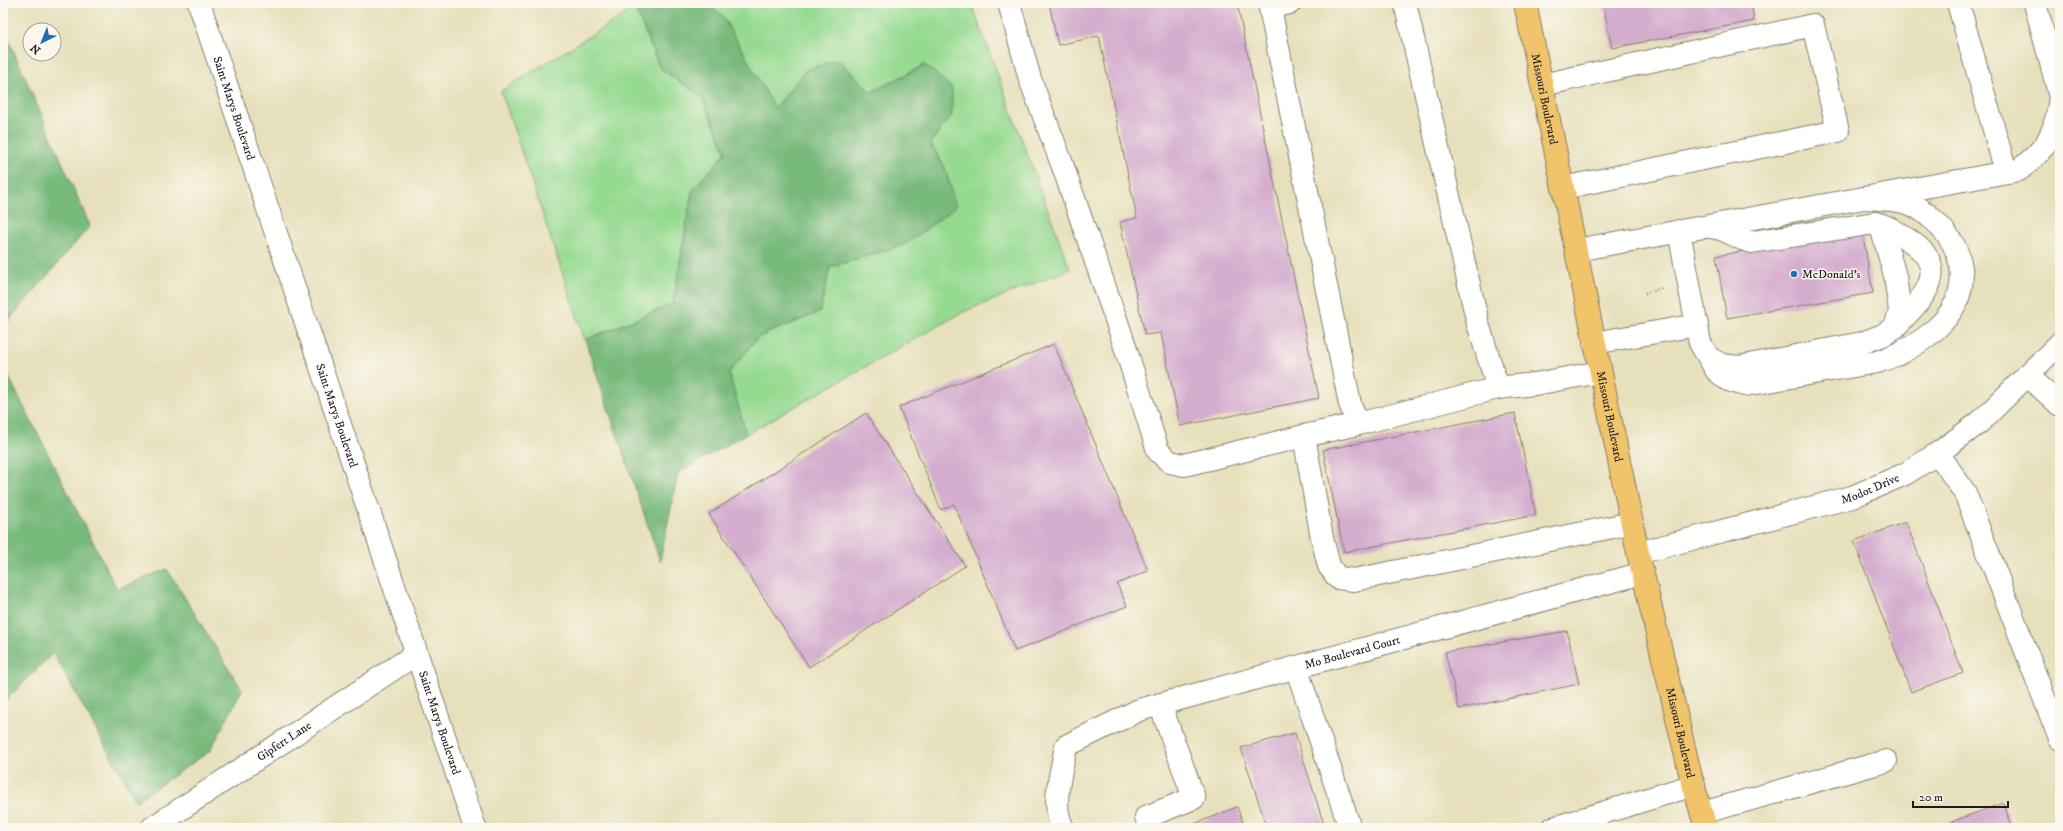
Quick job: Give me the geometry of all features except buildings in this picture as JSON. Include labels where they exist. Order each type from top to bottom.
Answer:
[{"type":"main road","name":"Missouri Boulevard","points":[[1525,3],[1640,563],[1694,786],[1704,821]]},
{"type":"street","name":"Saint Marys Boulevard","points":[[199,3],[475,828]]},
{"type":"street","points":[[1009,3],[1030,79],[1097,266],[1158,452],[1170,462],[1184,465],[1358,424],[1498,388],[1535,384],[1600,372]]},
{"type":"street","points":[[1405,3],[1475,312],[1498,388]]},
{"type":"street","points":[[1958,3],[2006,172]]},
{"type":"street","points":[[1576,250],[2019,170],[2037,156],[2058,120],[2060,97],[2035,3]]},
{"type":"street","points":[[1276,4],[1350,404],[1358,424]]},
{"type":"street","points":[[1542,85],[1813,25],[1838,131],[1562,188]]},
{"type":"street","points":[[1679,231],[1700,343],[1716,370],[1728,380],[1745,385],[1877,362],[1898,355],[1919,343],[1942,322],[1958,300],[1963,280],[1959,254],[1949,235],[1931,216],[1907,203],[1864,198]]},
{"type":"street","points":[[1704,227],[1718,227],[1742,240],[1752,242],[1874,223],[1891,228],[1916,245],[1925,254],[1930,264],[1932,274],[1921,300],[1895,327],[1883,335],[1862,343],[1739,367],[1722,365],[1708,358]]},
{"type":"street","points":[[1874,223],[1881,228],[1895,276],[1900,311],[1895,327]]},
{"type":"street","points":[[1594,343],[1697,325]]},
{"type":"street","name":"Modot Drive","points":[[1640,563],[1852,496],[1905,474],[1938,453],[1980,422],[2060,343]]},
{"type":"street","points":[[2027,375],[2060,405]]},
{"type":"street","points":[[1304,436],[1322,538],[1329,566],[1338,578],[1354,580],[1632,523]]},
{"type":"street","points":[[1938,453],[1965,493],[2060,739]]},
{"type":"street","name":"Mo Boulevard Court","points":[[1063,828],[1060,822],[1057,795],[1066,746],[1139,710],[1296,667],[1640,563]]},
{"type":"street","name":"Gipfert Lane","points":[[152,828],[416,654]]},
{"type":"street","points":[[1296,667],[1350,828]]},
{"type":"street","points":[[1150,828],[1146,817],[1194,798],[1160,704]]},
{"type":"street","points":[[1704,821],[1886,761]]},
{"type":"street","points":[[1553,828],[1694,786]]},
{"type":"green space","points":[[643,3],[704,3],[722,15],[775,108],[806,70],[838,59],[871,92],[925,65],[952,88],[952,115],[930,143],[945,168],[956,207],[906,244],[830,267],[820,312],[758,337],[729,373],[746,434],[678,473],[660,561],[585,340],[673,304],[692,191],[726,152],[702,97],[660,68],[635,8]]},
{"type":"green space","points":[[704,3],[971,3],[1070,269],[963,312],[746,434],[728,373],[758,337],[820,312],[830,267],[906,244],[945,168],[930,143],[952,115],[924,65],[871,93],[806,70],[775,109],[722,15]]},
{"type":"green space","points":[[635,8],[660,68],[702,97],[726,152],[692,191],[673,304],[585,340],[501,91]]},
{"type":"green space","points":[[3,27],[90,226],[3,327]]},
{"type":"green space","points":[[3,366],[117,589],[167,569],[242,690],[210,751],[136,801],[53,653],[3,703]]},
{"type":"place","name":"McDonald's","points":[[1794,274]]}]
